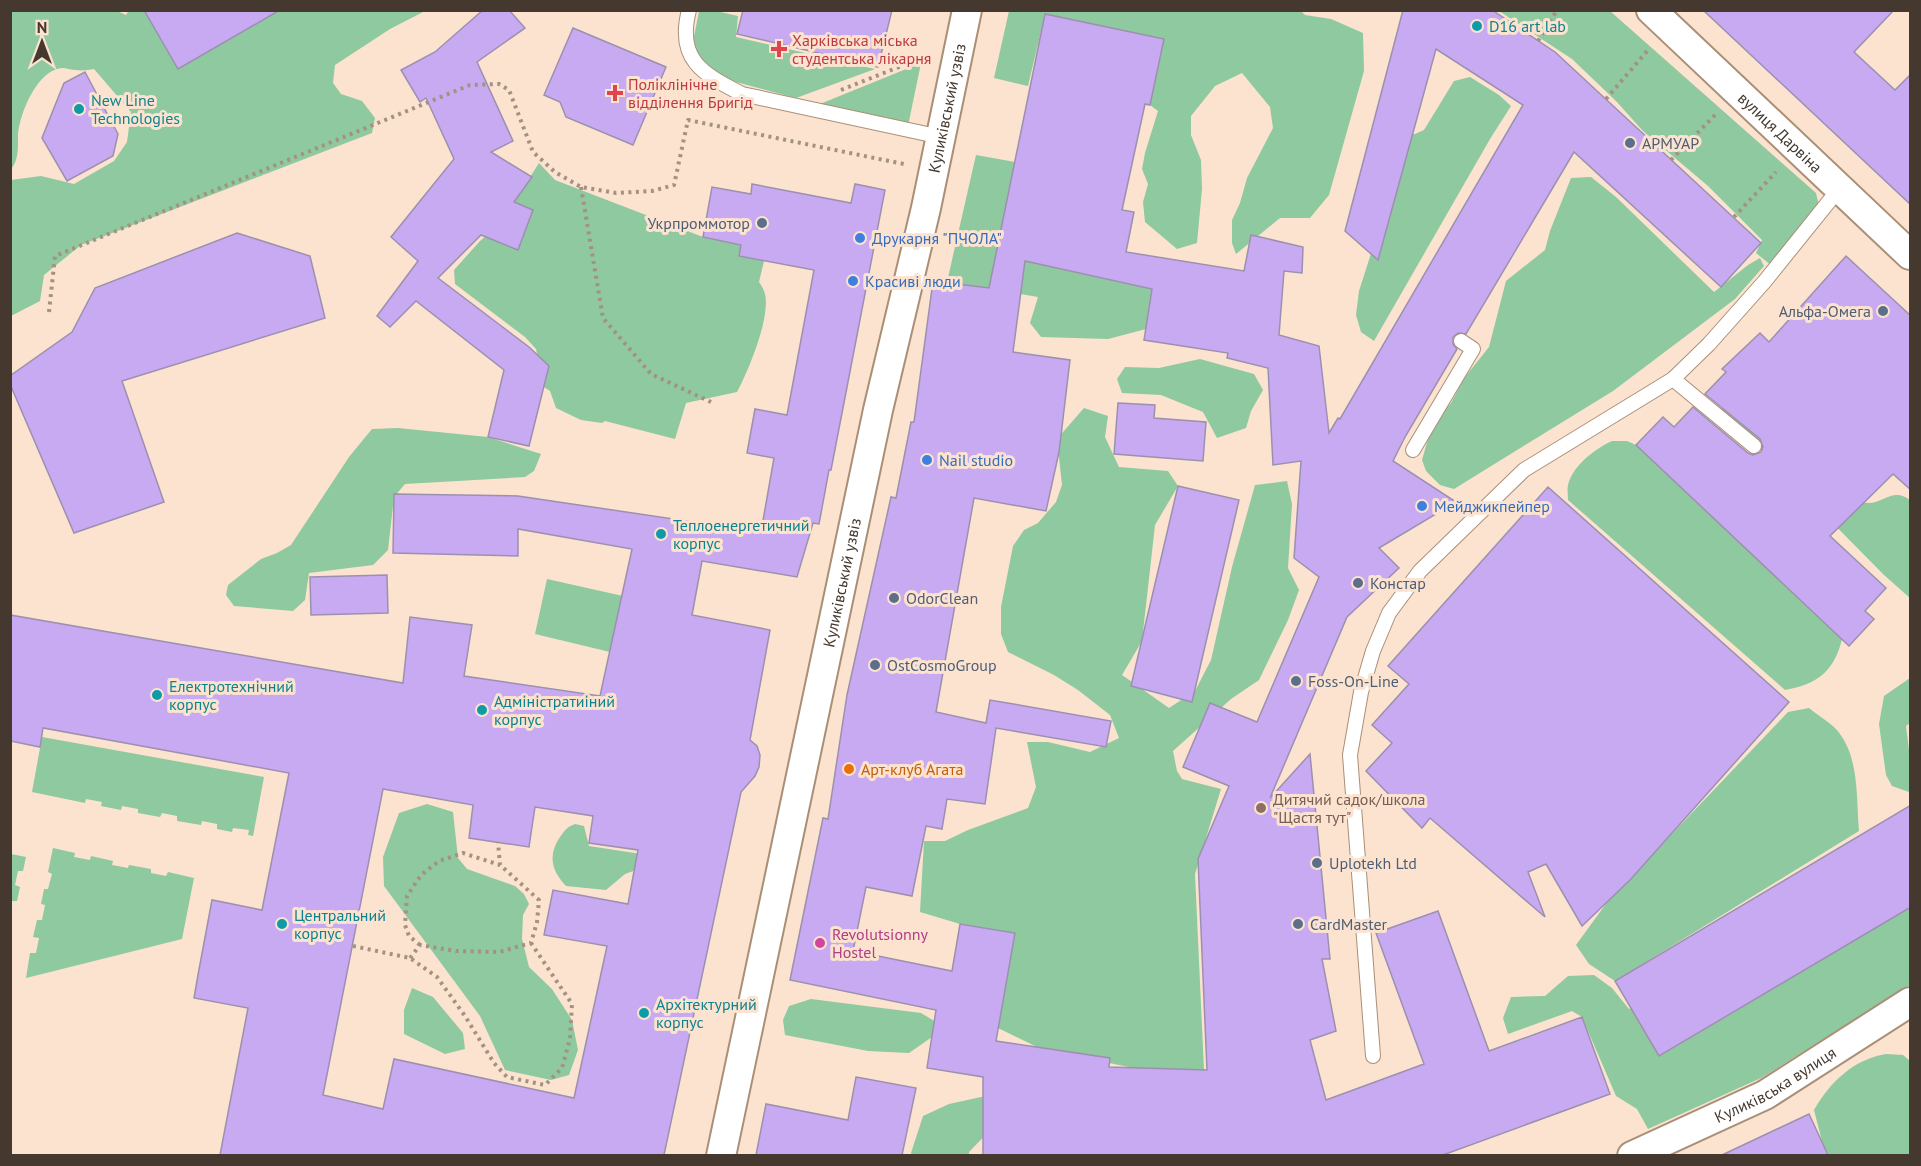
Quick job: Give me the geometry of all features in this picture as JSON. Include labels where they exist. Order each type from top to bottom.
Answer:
[{"type":"street","name":"Куликівський узвіз","points":[[721,1155],[871,442],[934,169],[967,10]]},
{"type":"street","name":"вулиця Дарвіна","points":[[1651,10],[1911,255]]},
{"type":"street","name":"Куликівська вулиця","points":[[1632,1155],[1765,1095],[1911,1002]]},
{"type":"lane","points":[[689,10],[685,24],[686,43],[694,63],[715,80],[742,94],[941,137]]},
{"type":"lane","points":[[1373,1056],[1350,756],[1360,692],[1373,651],[1389,614],[1420,571],[1524,470],[1673,379],[1709,344],[1765,281],[1839,189]]},
{"type":"lane","points":[[1413,450],[1473,349],[1461,341]]},
{"type":"lane","points":[[1673,379],[1755,446]]},
{"type":"path","points":[[1538,41],[1557,10]]},
{"type":"path","points":[[1606,99],[1651,47]]},
{"type":"path","points":[[799,106],[926,57]]},
{"type":"path","points":[[49,312],[55,256],[470,85],[499,84],[509,90],[533,152],[555,172],[581,188],[616,193],[652,191],[674,185],[688,120],[934,169]]},
{"type":"path","points":[[1671,160],[1721,109]]},
{"type":"path","points":[[1734,217],[1783,164]]},
{"type":"path","points":[[581,188],[603,318],[651,374],[711,402]]},
{"type":"path","points":[[498,842],[500,865]]},
{"type":"path","points":[[352,946],[410,958],[437,977],[494,1063],[507,1077],[545,1085],[562,1068],[570,1040],[572,1004],[531,944],[537,922],[538,900],[500,865],[463,853],[439,861],[421,875],[407,896],[405,925],[409,936],[420,945],[456,951],[499,952],[531,944]]},
{"type":"path","points":[[410,958],[420,945]]},
{"type":"green space","points":[[115,10],[126,15],[129,10],[425,11],[390,29],[335,65],[333,83],[341,94],[362,101],[375,118],[372,133],[81,245],[44,275],[40,301],[11,316],[11,180],[41,176],[74,184],[114,161],[127,142],[131,112],[94,69],[62,68],[53,71],[38,84],[26,104],[19,125],[17,157],[11,169],[11,11]]},
{"type":"green space","points":[[699,11],[716,11],[738,16],[736,37],[875,69],[796,98],[721,78],[701,63],[692,47]]},
{"type":"green space","points":[[1009,11],[1301,11],[1305,15],[1331,19],[1363,33],[1364,71],[1329,195],[1310,218],[1280,218],[1236,254],[1232,243],[1232,220],[1240,203],[1247,178],[1273,128],[1270,107],[1242,73],[1215,86],[1191,116],[1191,135],[1201,160],[1202,189],[1197,243],[1177,249],[1145,222],[1143,202],[1148,184],[1142,169],[1158,111],[1150,105],[1164,39],[1045,14],[1028,86],[994,78]]},
{"type":"green space","points":[[1499,11],[1610,11],[1816,193],[1819,206],[1772,266],[1756,253],[1762,240],[1708,186],[1643,131],[1616,101],[1572,59]]},
{"type":"green space","points":[[921,63],[908,126],[815,106]]},
{"type":"green space","points":[[1470,77],[1499,95],[1511,106],[1374,341],[1361,332],[1356,315],[1359,291],[1386,207],[1398,134],[1415,134],[1424,130],[1454,81]]},
{"type":"green space","points":[[976,155],[1015,162],[1153,282],[1146,329],[1108,339],[1041,337],[1030,323],[1038,297],[947,282]]},
{"type":"green space","points":[[539,163],[555,180],[703,237],[741,245],[739,256],[764,261],[759,282],[766,301],[765,313],[758,342],[742,383],[737,392],[686,403],[675,439],[605,421],[602,423],[581,420],[556,408],[550,391],[544,387],[536,349],[525,337],[455,284],[454,270],[480,241],[521,206],[514,202]]},
{"type":"green space","points":[[1591,177],[1616,197],[1714,292],[1760,258],[1764,266],[1735,299],[1613,391],[1454,489],[1440,485],[1426,471],[1422,460],[1432,425],[1451,403],[1465,377],[1489,347],[1506,281],[1545,250],[1571,178]]},
{"type":"green space","points":[[1200,359],[1254,374],[1263,390],[1251,411],[1246,428],[1217,438],[1203,412],[1161,395],[1122,393],[1117,379],[1125,367],[1159,368]]},
{"type":"green space","points":[[1722,402],[1855,500],[1869,503],[1899,495],[1910,500],[1910,598],[1884,575],[1721,410]]},
{"type":"green space","points":[[1084,408],[1108,416],[1105,437],[1119,467],[1168,471],[1178,486],[1155,525],[1142,641],[1122,675],[1169,708],[1195,691],[1211,660],[1232,567],[1255,485],[1287,481],[1292,504],[1288,568],[1299,590],[1288,620],[1259,680],[1231,699],[1173,751],[1177,771],[1182,779],[1221,789],[1195,874],[1204,1070],[1134,1068],[1109,1063],[1110,1058],[1037,1047],[998,1028],[1015,933],[960,924],[920,912],[924,841],[945,841],[1028,808],[1036,787],[1027,742],[1048,742],[1090,752],[1119,738],[1110,715],[1054,675],[1008,652],[1001,634],[1001,607],[1013,546],[1024,530],[1038,523],[1056,502],[1062,485],[1057,439]]},
{"type":"green space","points":[[398,428],[488,437],[541,454],[534,471],[525,477],[405,484],[394,497],[388,550],[373,565],[309,573],[305,600],[293,611],[234,606],[226,595],[228,585],[261,559],[291,545],[349,457],[372,429]]},
{"type":"green space","points":[[1612,441],[1627,441],[1636,445],[1842,639],[1834,660],[1822,675],[1806,684],[1785,690],[1568,500],[1568,485],[1580,464],[1592,453]]},
{"type":"green space","points":[[547,579],[623,596],[610,652],[535,634]]},
{"type":"green space","points":[[1910,678],[1910,723],[1906,726],[1910,758],[1909,792],[1892,786],[1886,775],[1879,724],[1884,696]]},
{"type":"green space","points":[[1809,708],[1835,728],[1849,750],[1857,791],[1859,831],[1615,981],[1589,964],[1576,945],[1608,901],[1788,712]]},
{"type":"green space","points":[[42,737],[264,777],[253,836],[248,835],[249,830],[233,828],[232,832],[217,829],[217,824],[202,821],[201,825],[177,821],[177,816],[162,813],[160,817],[138,813],[138,809],[122,806],[121,810],[101,806],[102,802],[86,799],[85,803],[32,792]]},
{"type":"green space","points":[[427,804],[453,812],[458,858],[467,869],[515,886],[524,894],[529,904],[523,915],[522,939],[529,967],[552,989],[572,1020],[578,1050],[569,1075],[551,1080],[505,1070],[480,1016],[384,886],[383,857],[399,813]]},
{"type":"green space","points":[[575,824],[584,826],[589,846],[641,854],[639,869],[625,874],[606,890],[566,886],[554,868],[553,856],[560,837],[566,829]]},
{"type":"green space","points":[[53,848],[75,853],[74,857],[90,860],[91,856],[113,861],[112,865],[128,868],[129,865],[151,869],[151,873],[166,876],[168,872],[194,878],[182,939],[26,978],[30,953],[36,953],[39,938],[33,937],[37,920],[42,920],[45,905],[41,904],[44,889],[48,889],[52,874],[48,872]]},
{"type":"green space","points":[[11,854],[26,857],[23,871],[18,871],[15,885],[20,887],[17,901],[12,901],[11,911]]},
{"type":"green space","points":[[1910,907],[1910,985],[1761,1078],[1648,1129],[1637,1109],[1616,1096],[1582,1017],[1572,1011],[1508,1034],[1503,1018],[1511,997],[1545,996],[1568,976],[1594,975],[1612,988],[1629,1009],[1631,1008],[1660,1056]]},
{"type":"green space","points":[[412,988],[433,997],[463,1033],[465,1049],[445,1054],[404,1034],[404,1010]]},
{"type":"green space","points":[[811,999],[921,1013],[936,1022],[932,1037],[909,1053],[868,1051],[785,1035],[783,1020],[789,1006]]},
{"type":"green space","points":[[1886,1054],[1903,1055],[1910,1061],[1910,1155],[1829,1155],[1823,1145],[1814,1110],[1835,1081],[1844,1073],[1864,1061]]},
{"type":"green space","points":[[1004,1092],[996,1124],[969,1152],[969,1155],[912,1156],[923,1116],[949,1104]]},
{"type":"building","points":[[144,10],[280,10],[178,69]]},
{"type":"building","points":[[483,10],[509,10],[525,28],[477,62],[513,141],[491,152],[532,177],[514,202],[533,210],[518,250],[481,235],[438,278],[529,347],[549,366],[529,446],[488,437],[504,370],[416,301],[390,327],[377,316],[418,261],[391,237],[454,159],[426,98],[420,102],[401,70],[435,52]]},
{"type":"building","points":[[743,10],[892,10],[878,67],[737,34]]},
{"type":"building","points":[[1403,10],[1492,10],[1555,52],[1761,243],[1721,287],[1574,152],[1466,334],[1458,333],[1453,337],[1453,344],[1457,349],[1393,461],[1456,502],[1379,548],[1399,568],[1347,617],[1270,798],[1310,754],[1330,959],[1322,959],[1336,1031],[1310,1040],[1326,1100],[1424,1064],[1376,933],[1438,911],[1489,1051],[1582,1017],[1610,1094],[1443,1155],[983,1155],[983,1077],[927,1068],[936,1010],[790,980],[823,818],[828,819],[847,695],[891,497],[896,498],[911,422],[914,422],[933,281],[989,288],[1045,14],[1164,39],[1150,105],[1145,104],[1122,210],[1134,212],[1126,252],[1244,271],[1251,235],[1303,247],[1302,273],[1284,271],[1279,335],[1319,346],[1329,433],[1338,418],[1340,419],[1523,105],[1436,49],[1378,260],[1345,231]],"holes":[[[1025,261],[1152,289],[1144,340],[1228,353],[1227,358],[1268,368],[1273,465],[1301,461],[1294,558],[1319,577],[1257,722],[1210,703],[1183,767],[1229,786],[1198,859],[1207,1070],[1109,1067],[1110,1058],[996,1041],[1015,933],[960,924],[952,971],[853,951],[866,887],[912,896],[926,826],[942,829],[947,799],[985,804],[996,728],[1106,747],[1111,721],[990,700],[986,723],[936,712],[974,498],[1046,511],[1059,452],[1070,360],[1013,352]]]},
{"type":"building","points":[[1703,10],[1894,10],[1854,52],[1895,90],[1911,74],[1911,205]]},
{"type":"building","points":[[573,28],[666,67],[633,145],[566,117],[560,102],[544,95]]},
{"type":"building","name":"New Line Technologies","points":[[85,72],[118,134],[113,156],[67,181],[42,138],[64,83]]},
{"type":"building","points":[[752,184],[851,203],[855,184],[885,190],[819,524],[813,523],[797,577],[702,561],[692,615],[770,630],[750,740],[757,746],[760,755],[759,767],[755,776],[741,792],[664,1155],[220,1155],[248,1008],[194,998],[198,975],[212,900],[262,910],[289,773],[43,728],[40,747],[10,741],[10,615],[403,683],[410,617],[472,625],[464,676],[600,696],[632,549],[518,529],[518,556],[393,553],[394,494],[518,496],[761,532],[774,458],[747,453],[755,409],[787,415],[814,270],[739,256],[741,245],[703,237],[712,187],[751,194]],"holes":[[[383,789],[473,805],[469,838],[529,847],[535,807],[593,816],[589,843],[638,850],[628,904],[553,890],[544,935],[607,946],[574,1098],[394,1059],[383,1109],[323,1095]]]},
{"type":"building","points":[[237,233],[310,256],[325,318],[122,381],[164,502],[74,533],[10,384],[10,376],[72,332],[95,288]]},
{"type":"building","points":[[1846,256],[1911,316],[1911,490],[1893,474],[1830,536],[1886,588],[1865,611],[1874,619],[1849,646],[1636,445],[1663,417],[1674,427],[1693,407],[1748,453],[1753,455],[1761,452],[1763,447],[1760,439],[1705,394],[1726,372],[1722,369],[1760,333],[1769,342]]},
{"type":"building","points":[[1118,403],[1155,405],[1154,418],[1206,422],[1203,461],[1114,454]]},
{"type":"building","points":[[1178,486],[1239,500],[1192,702],[1131,686]]},
{"type":"building","points":[[1548,487],[1789,702],[1630,880],[1582,926],[1546,864],[1528,872],[1545,917],[1430,818],[1422,828],[1366,771],[1392,743],[1372,725],[1409,684],[1388,666]]},
{"type":"building","points":[[387,575],[388,613],[311,615],[310,577]]},
{"type":"building","points":[[1911,805],[1911,907],[1659,1056],[1615,981]]},
{"type":"building","points":[[856,1077],[916,1088],[902,1155],[756,1155],[766,1104],[848,1120]]},
{"type":"building","points":[[1809,1114],[1828,1155],[1722,1155]]},
{"type":"place","name":"D16 art lab","points":[[1477,26]]},
{"type":"place","name":"Харківська міська студентська лікарня","points":[[779,49]]},
{"type":"place","name":"Поліклінічне відділення Бригід","points":[[615,93]]},
{"type":"place","name":"New Line Technologies","points":[[79,109]]},
{"type":"place","name":"АРМУАР","points":[[1630,143]]},
{"type":"place","name":"Укрпроммотор","points":[[762,223]]},
{"type":"place","name":"Друкарня \"ПЧОЛА\"","points":[[860,238]]},
{"type":"place","name":"Красиві люди","points":[[853,281]]},
{"type":"place","name":"Альфа-Омега","points":[[1883,311]]},
{"type":"place","name":"Nail studio","points":[[927,460]]},
{"type":"place","name":"Мейджикпейпер","points":[[1422,506]]},
{"type":"place","name":"Теплоенергетичний корпус","points":[[661,534]]},
{"type":"place","name":"Констар","points":[[1358,583]]},
{"type":"place","name":"OdorClean","points":[[894,598]]},
{"type":"place","name":"OstCosmoGroup","points":[[875,665]]},
{"type":"place","name":"Foss-On-Line","points":[[1296,681]]},
{"type":"place","name":"Електротехнічний корпус","points":[[157,695]]},
{"type":"place","name":"Адміністратиіний корпус","points":[[482,710]]},
{"type":"place","name":"Арт-клуб Агата","points":[[849,769]]},
{"type":"place","name":"Дитячий садок/школа \"Щастя тут\"","points":[[1261,808]]},
{"type":"place","name":"Uplotekh Ltd","points":[[1317,863]]},
{"type":"place","name":"Центральний корпус","points":[[282,924]]},
{"type":"place","name":"CardMaster","points":[[1298,924]]},
{"type":"place","name":"Revolutsionny Hostel","points":[[820,943]]},
{"type":"place","name":"Архітектурний корпус","points":[[644,1013]]}]
